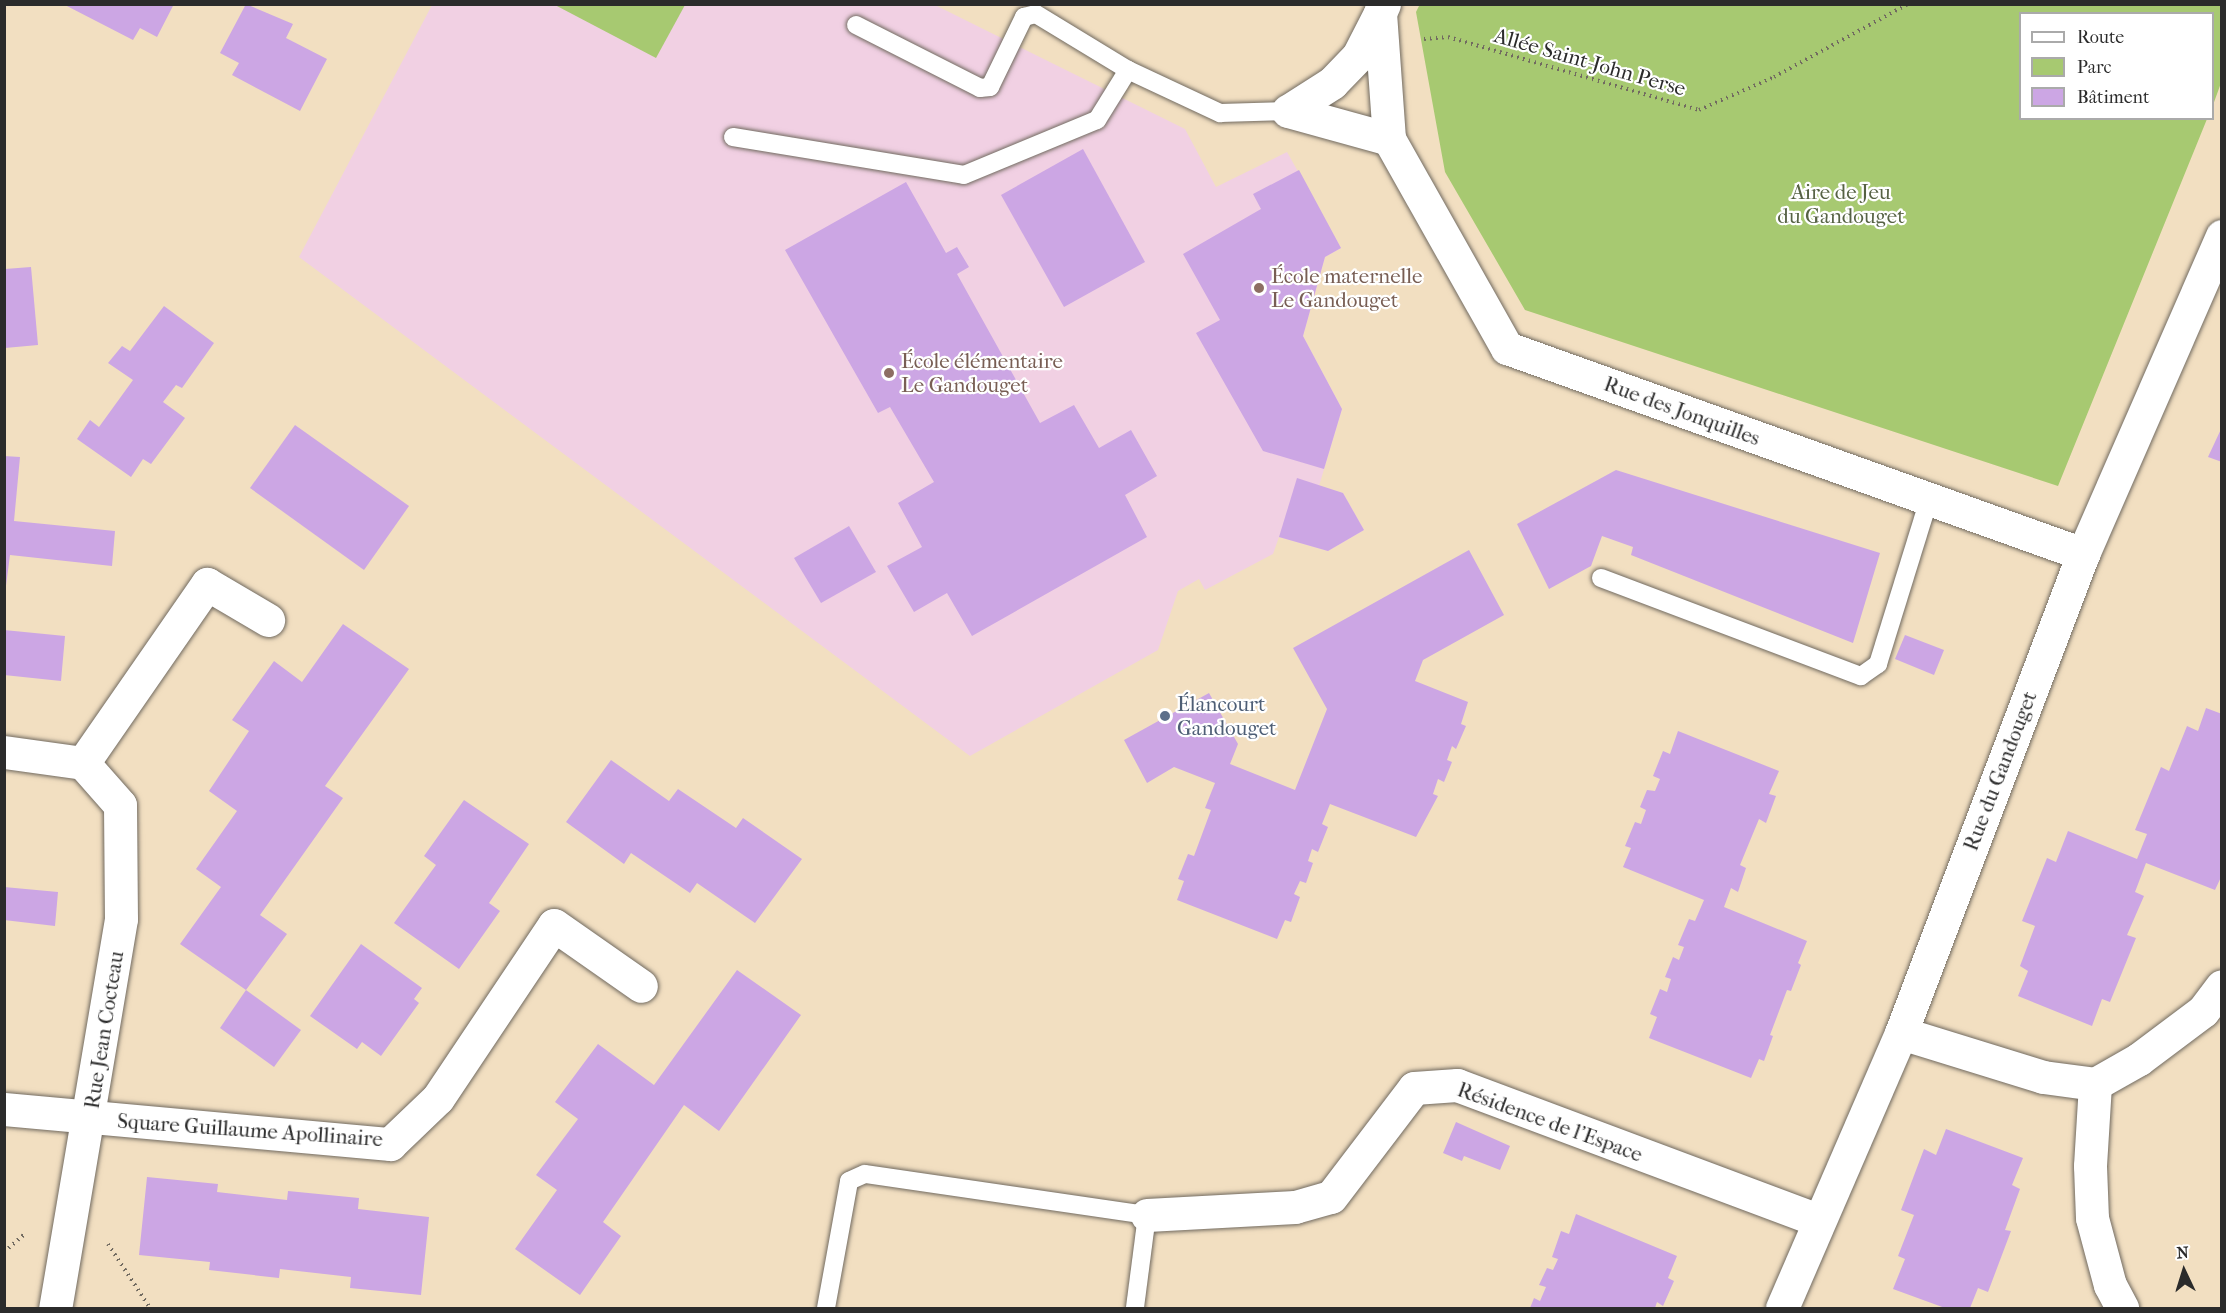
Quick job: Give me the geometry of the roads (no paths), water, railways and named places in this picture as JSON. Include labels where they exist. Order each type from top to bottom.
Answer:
[{"type":"street","points":[[1287,111],[1332,83],[1358,56],[1383,20]]},
{"type":"street","name":"Rue des Jonquilles","points":[[1383,20],[1389,139],[1507,348],[2083,554]]},
{"type":"street","points":[[1287,111],[1389,139]]},
{"type":"street","name":"Rue du Gandouget","points":[[1782,1308],[1901,1033],[2083,554],[2209,300],[2222,236]]},
{"type":"street","points":[[4,752],[83,763],[207,584],[268,620]]},
{"type":"street","name":"Rue Jean Cocteau","points":[[55,1308],[90,1119],[121,919],[120,805],[83,763]]},
{"type":"street","name":"Square Guillaume Apollinaire","points":[[90,1119],[157,1120],[390,1144],[438,1098],[554,925],[641,986]]},
{"type":"street","points":[[1901,1033],[2043,1077],[2095,1084],[2139,1059],[2215,1006]]},
{"type":"street","name":"Résidence de l'Espace","points":[[1147,1215],[1295,1207],[1332,1197],[1414,1088],[1457,1084],[1819,1220]]},
{"type":"street","points":[[2095,1084],[2090,1166],[2092,1218],[2110,1285],[2122,1308]]},
{"type":"street","points":[[4,1109],[90,1119]]},
{"type":"lane","points":[[856,25],[980,88],[990,87],[1024,17],[1036,14],[1128,70],[1220,113],[1287,111]]},
{"type":"lane","points":[[732,138],[964,175],[1097,120],[1128,70]]},
{"type":"lane","points":[[1601,578],[1861,676],[1878,664],[1929,499]]},
{"type":"lane","points":[[826,1308],[849,1181],[856,1175],[1147,1215],[1135,1308]]},
{"type":"place","name":"École maternelle Le Gandouget","points":[[1259,288]]},
{"type":"place","name":"École élémentaire Le Gandouget","points":[[889,373]]},
{"type":"place","name":"Élancourt Gandouget","points":[[1165,716]]},
{"type":"park label","name":"Aire de Jeu du Gandouget","points":[[1841,204]]}]
